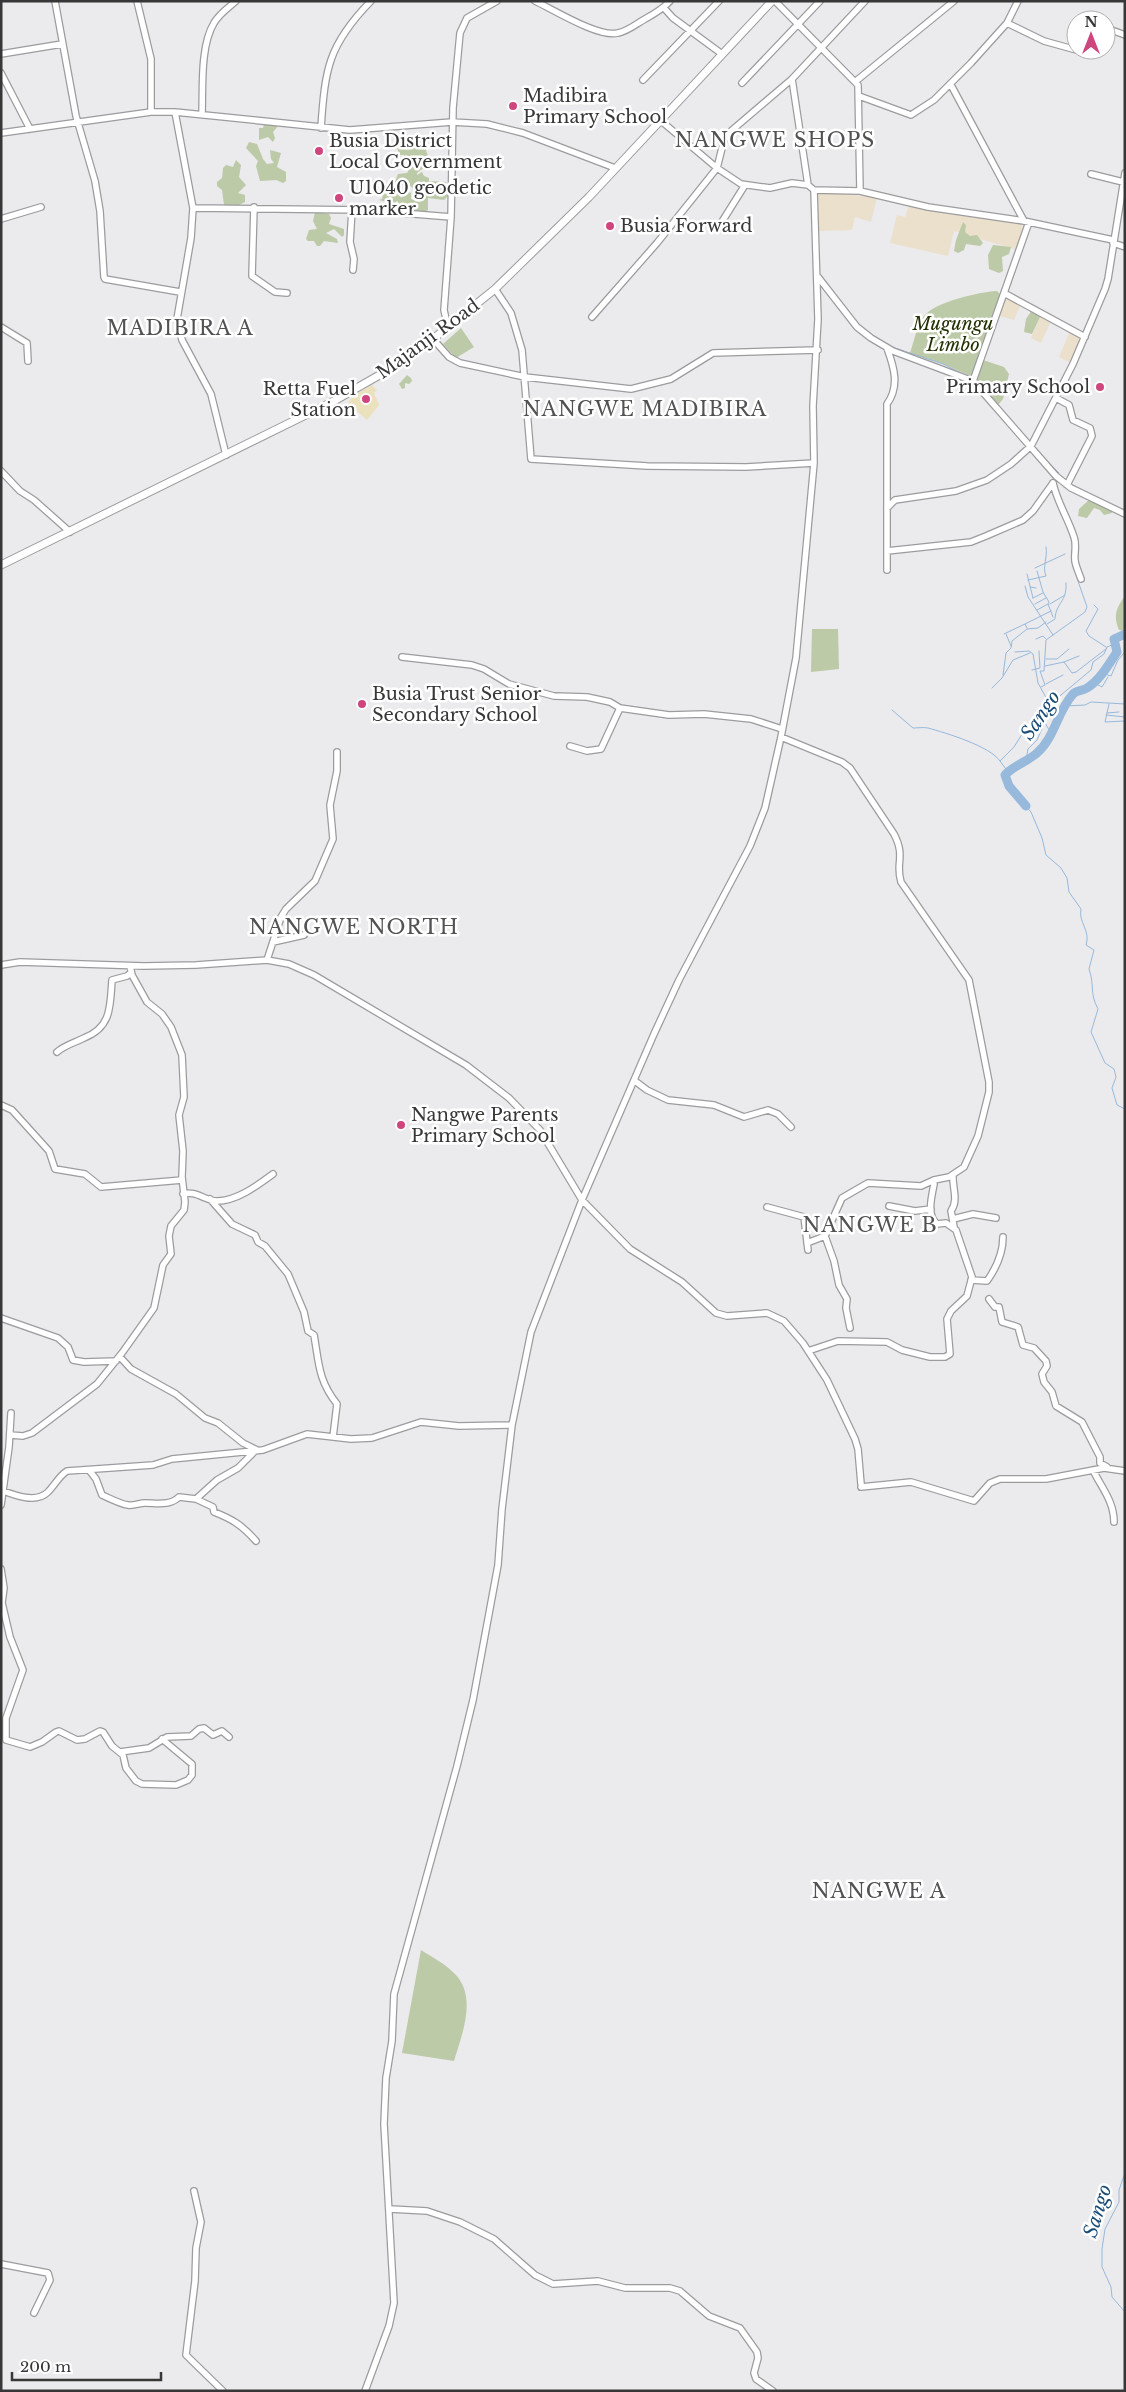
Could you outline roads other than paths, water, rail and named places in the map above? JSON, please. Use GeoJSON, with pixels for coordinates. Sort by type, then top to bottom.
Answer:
{"type":"FeatureCollection","features":[{"type":"Feature","properties":{"kind":"main road","name":"Majanji Road"},"geometry":{"type":"LineString","coordinates":[[1,565],[226,456],[334,401],[383,373],[433,339],[495,289],[590,197],[660,120],[774,1]]}},
{"type":"Feature","properties":{"kind":"street"},"geometry":{"type":"LineString","coordinates":[[54,1],[76,116],[80,121],[96,189],[104,277],[105,279],[180,292]]}},
{"type":"Feature","properties":{"kind":"street"},"geometry":{"type":"LineString","coordinates":[[137,1],[151,59],[151,112]]}},
{"type":"Feature","properties":{"kind":"street"},"geometry":{"type":"LineString","coordinates":[[202,114],[205,60],[209,33],[218,17],[236,1]]}},
{"type":"Feature","properties":{"kind":"street"},"geometry":{"type":"LineString","coordinates":[[321,128],[325,77],[330,59],[356,17],[371,1]]}},
{"type":"Feature","properties":{"kind":"street"},"geometry":{"type":"LineString","coordinates":[[448,328],[444,310],[451,218],[452,122],[461,28],[467,18],[497,1]]}},
{"type":"Feature","properties":{"kind":"street"},"geometry":{"type":"LineString","coordinates":[[535,1],[606,33],[616,34],[664,8],[670,1]]}},
{"type":"Feature","properties":{"kind":"street"},"geometry":{"type":"LineString","coordinates":[[643,80],[719,1]]}},
{"type":"Feature","properties":{"kind":"street"},"geometry":{"type":"LineString","coordinates":[[774,1],[856,81],[860,191]]}},
{"type":"Feature","properties":{"kind":"street"},"geometry":{"type":"LineString","coordinates":[[742,83],[820,1]]}},
{"type":"Feature","properties":{"kind":"street"},"geometry":{"type":"LineString","coordinates":[[592,317],[657,242],[717,168],[724,140],[731,131],[792,79],[864,1]]}},
{"type":"Feature","properties":{"kind":"street"},"geometry":{"type":"LineString","coordinates":[[856,81],[954,1]]}},
{"type":"Feature","properties":{"kind":"street"},"geometry":{"type":"LineString","coordinates":[[858,96],[911,114],[934,100],[951,85],[1007,23],[1018,1]]}},
{"type":"Feature","properties":{"kind":"street"},"geometry":{"type":"LineString","coordinates":[[664,8],[667,14],[722,54]]}},
{"type":"Feature","properties":{"kind":"street"},"geometry":{"type":"LineString","coordinates":[[1007,23],[1044,41],[1066,47]]}},
{"type":"Feature","properties":{"kind":"street"},"geometry":{"type":"LineString","coordinates":[[1,54],[62,44]]}},
{"type":"Feature","properties":{"kind":"street"},"geometry":{"type":"LineString","coordinates":[[1,73],[30,129]]}},
{"type":"Feature","properties":{"kind":"street"},"geometry":{"type":"LineString","coordinates":[[792,79],[808,185]]}},
{"type":"Feature","properties":{"kind":"street"},"geometry":{"type":"LineString","coordinates":[[951,85],[1026,222],[1004,293],[972,381]]}},
{"type":"Feature","properties":{"kind":"street"},"geometry":{"type":"LineString","coordinates":[[1,133],[151,112],[202,114],[321,128],[378,129],[452,122],[487,124],[508,128],[615,168]]}},
{"type":"Feature","properties":{"kind":"street"},"geometry":{"type":"LineString","coordinates":[[175,112],[193,208],[188,261],[180,292],[178,318],[182,340],[211,394],[226,456]]}},
{"type":"Feature","properties":{"kind":"street"},"geometry":{"type":"LineString","coordinates":[[660,120],[717,168],[745,186],[770,188],[792,182],[808,185],[814,190],[860,191],[930,207],[1026,222],[1113,241],[1125,247]]}},
{"type":"Feature","properties":{"kind":"street"},"geometry":{"type":"LineString","coordinates":[[888,493],[889,498],[894,500],[956,491],[987,480],[1031,446],[1085,337],[1108,279],[1125,173]]}},
{"type":"Feature","properties":{"kind":"street"},"geometry":{"type":"LineString","coordinates":[[1091,174],[1123,182]]}},
{"type":"Feature","properties":{"kind":"street"},"geometry":{"type":"LineString","coordinates":[[718,228],[745,186]]}},
{"type":"Feature","properties":{"kind":"street"},"geometry":{"type":"LineString","coordinates":[[365,2391],[393,2312],[390,2209],[384,2124],[386,2078],[392,2041],[394,1994],[457,1766],[475,1691],[498,1565],[502,1509],[512,1425],[535,1318],[582,1200],[679,980],[750,846],[765,808],[781,737],[796,658],[814,462],[813,406],[818,350],[818,277],[814,190]]}},
{"type":"Feature","properties":{"kind":"street"},"geometry":{"type":"LineString","coordinates":[[1,219],[41,207]]}},
{"type":"Feature","properties":{"kind":"street"},"geometry":{"type":"LineString","coordinates":[[193,208],[254,207],[352,210],[451,218]]}},
{"type":"Feature","properties":{"kind":"street"},"geometry":{"type":"LineString","coordinates":[[254,207],[252,276],[275,292],[287,293]]}},
{"type":"Feature","properties":{"kind":"street"},"geometry":{"type":"LineString","coordinates":[[352,210],[350,242],[354,259],[353,270]]}},
{"type":"Feature","properties":{"kind":"street"},"geometry":{"type":"LineString","coordinates":[[818,277],[858,327],[887,348],[972,381],[1031,446],[1054,479],[1057,499],[1064,510],[1076,542],[1075,561],[1081,579]]}},
{"type":"Feature","properties":{"kind":"street"},"geometry":{"type":"LineString","coordinates":[[495,289],[510,313],[517,332],[525,377],[531,459],[647,466],[746,467],[814,462]]}},
{"type":"Feature","properties":{"kind":"street"},"geometry":{"type":"LineString","coordinates":[[1004,293],[1085,337]]}},
{"type":"Feature","properties":{"kind":"street"},"geometry":{"type":"LineString","coordinates":[[1,327],[27,343],[28,361]]}},
{"type":"Feature","properties":{"kind":"street"},"geometry":{"type":"LineString","coordinates":[[433,339],[450,357],[460,363],[525,377],[631,389],[671,379],[713,353],[818,350]]}},
{"type":"Feature","properties":{"kind":"street"},"geometry":{"type":"LineString","coordinates":[[887,348],[892,362],[895,381],[895,392],[887,404],[887,570]]}},
{"type":"Feature","properties":{"kind":"street"},"geometry":{"type":"LineString","coordinates":[[1056,398],[1069,405],[1073,420],[1090,428],[1092,431],[1092,436],[1067,485]]}},
{"type":"Feature","properties":{"kind":"street"},"geometry":{"type":"LineString","coordinates":[[1,471],[20,491],[34,500],[70,532]]}},
{"type":"Feature","properties":{"kind":"street"},"geometry":{"type":"LineString","coordinates":[[1054,479],[1125,514]]}},
{"type":"Feature","properties":{"kind":"street"},"geometry":{"type":"LineString","coordinates":[[887,551],[971,542],[986,536],[1028,516],[1054,479]]}},
{"type":"Feature","properties":{"kind":"street"},"geometry":{"type":"LineString","coordinates":[[887,508],[894,500]]}},
{"type":"Feature","properties":{"kind":"street"},"geometry":{"type":"LineString","coordinates":[[402,657],[472,665],[484,669],[509,684],[538,693],[603,700],[620,708],[669,715],[704,714],[751,719],[782,729]]}},
{"type":"Feature","properties":{"kind":"street"},"geometry":{"type":"LineString","coordinates":[[570,746],[587,751],[601,749],[620,708]]}},
{"type":"Feature","properties":{"kind":"street"},"geometry":{"type":"LineString","coordinates":[[781,737],[842,762],[862,783],[900,845],[902,857],[899,876],[901,882],[969,980],[989,1082],[989,1092],[973,1148],[964,1167],[953,1175],[933,1180],[921,1186],[868,1183],[842,1198],[825,1236],[834,1261],[839,1286],[847,1300],[850,1328]]}},
{"type":"Feature","properties":{"kind":"street"},"geometry":{"type":"LineString","coordinates":[[267,960],[281,917],[286,909],[315,881],[333,839],[330,805],[338,772],[337,752]]}},
{"type":"Feature","properties":{"kind":"street"},"geometry":{"type":"LineString","coordinates":[[274,942],[304,935]]}},
{"type":"Feature","properties":{"kind":"street"},"geometry":{"type":"LineString","coordinates":[[1,964],[20,962],[131,970],[267,960],[290,964],[314,975],[466,1065],[501,1091],[540,1130],[582,1200],[630,1249],[676,1277],[716,1313],[727,1316],[768,1313],[779,1317],[793,1329],[828,1380],[855,1439],[859,1454],[861,1486],[911,1482],[974,1501],[994,1481],[1046,1479],[1112,1468]]}},
{"type":"Feature","properties":{"kind":"street"},"geometry":{"type":"LineString","coordinates":[[56,1052],[67,1044],[89,1037],[104,1025],[111,1007],[112,980],[127,976],[131,970]]}},
{"type":"Feature","properties":{"kind":"street"},"geometry":{"type":"LineString","coordinates":[[10,1435],[23,1436],[32,1433],[97,1384],[118,1359],[154,1308],[163,1265],[171,1254],[169,1236],[171,1226],[184,1210],[183,1152],[179,1115],[184,1097],[182,1055],[171,1027],[162,1014],[147,1002],[131,970]]}},
{"type":"Feature","properties":{"kind":"street"},"geometry":{"type":"LineString","coordinates":[[635,1081],[646,1090],[668,1100],[714,1105],[744,1117],[768,1110],[778,1114],[791,1127]]}},
{"type":"Feature","properties":{"kind":"street"},"geometry":{"type":"LineString","coordinates":[[1,1105],[12,1110],[49,1151],[55,1168],[85,1174],[101,1187],[182,1180]]}},
{"type":"Feature","properties":{"kind":"street"},"geometry":{"type":"LineString","coordinates":[[183,1194],[188,1192],[216,1201],[252,1189],[273,1174]]}},
{"type":"Feature","properties":{"kind":"street"},"geometry":{"type":"LineString","coordinates":[[808,1351],[838,1341],[887,1342],[902,1350],[930,1357],[945,1357],[950,1354],[948,1319],[951,1311],[967,1296],[972,1280],[954,1227],[951,1211],[954,1206],[955,1193],[953,1175]]}},
{"type":"Feature","properties":{"kind":"street"},"geometry":{"type":"LineString","coordinates":[[933,1180],[931,1209],[934,1221],[937,1224],[946,1223],[954,1227]]}},
{"type":"Feature","properties":{"kind":"street"},"geometry":{"type":"LineString","coordinates":[[210,1199],[232,1224],[255,1235],[258,1242],[265,1246],[288,1274],[304,1312],[308,1333],[314,1335],[317,1361],[325,1387],[337,1404],[333,1437]]}},
{"type":"Feature","properties":{"kind":"street"},"geometry":{"type":"LineString","coordinates":[[889,1206],[915,1211],[931,1209]]}},
{"type":"Feature","properties":{"kind":"street"},"geometry":{"type":"LineString","coordinates":[[767,1207],[804,1217],[808,1250]]}},
{"type":"Feature","properties":{"kind":"street"},"geometry":{"type":"LineString","coordinates":[[953,1219],[973,1214],[996,1218]]}},
{"type":"Feature","properties":{"kind":"street"},"geometry":{"type":"LineString","coordinates":[[807,1243],[825,1236]]}},
{"type":"Feature","properties":{"kind":"street"},"geometry":{"type":"LineString","coordinates":[[972,1280],[987,1281],[1002,1254],[1003,1237]]}},
{"type":"Feature","properties":{"kind":"street"},"geometry":{"type":"LineString","coordinates":[[988,1299],[995,1307],[999,1307],[1002,1322],[1018,1327],[1023,1345],[1034,1348],[1046,1361],[1047,1366],[1042,1374],[1042,1378],[1052,1392],[1056,1406],[1082,1422],[1100,1457],[1100,1463],[1091,1470]]}},
{"type":"Feature","properties":{"kind":"street"},"geometry":{"type":"LineString","coordinates":[[1,1318],[58,1338],[68,1347],[73,1360],[84,1362],[118,1359],[131,1369],[176,1394],[204,1418],[218,1423],[243,1443],[256,1450]]}},
{"type":"Feature","properties":{"kind":"street"},"geometry":{"type":"LineString","coordinates":[[1,1505],[10,1435],[10,1413]]}},
{"type":"Feature","properties":{"kind":"street"},"geometry":{"type":"LineString","coordinates":[[2,1491],[29,1498],[39,1497],[48,1492],[68,1471],[153,1465],[172,1459],[269,1449],[300,1435],[372,1438],[421,1422],[459,1426],[512,1425]]}},
{"type":"Feature","properties":{"kind":"street"},"geometry":{"type":"LineString","coordinates":[[196,1499],[216,1480],[238,1468],[256,1450]]}},
{"type":"Feature","properties":{"kind":"street"},"geometry":{"type":"LineString","coordinates":[[1100,1463],[1104,1467],[1125,1471]]}},
{"type":"Feature","properties":{"kind":"street"},"geometry":{"type":"LineString","coordinates":[[89,1470],[96,1479],[102,1495],[124,1504],[154,1505],[172,1502],[180,1497],[196,1499],[212,1507],[214,1512],[223,1517],[231,1518],[256,1541]]}},
{"type":"Feature","properties":{"kind":"street"},"geometry":{"type":"LineString","coordinates":[[1091,1470],[1110,1499],[1114,1522]]}},
{"type":"Feature","properties":{"kind":"street"},"geometry":{"type":"LineString","coordinates":[[1,1569],[4,1588],[2,1603],[10,1637],[23,1670],[6,1718],[6,1740],[30,1747],[59,1731],[77,1740],[85,1739],[100,1731],[103,1732],[112,1746],[120,1752],[130,1776],[142,1784],[176,1785],[188,1780],[192,1775],[192,1764],[162,1739]]}},
{"type":"Feature","properties":{"kind":"street"},"geometry":{"type":"LineString","coordinates":[[120,1752],[149,1748],[162,1739],[185,1738],[191,1736],[199,1728],[204,1728],[213,1735],[222,1731],[229,1737]]}},
{"type":"Feature","properties":{"kind":"street"},"geometry":{"type":"LineString","coordinates":[[194,2191],[201,2222],[196,2248],[195,2281],[186,2355],[223,2391]]}},
{"type":"Feature","properties":{"kind":"street"},"geometry":{"type":"LineString","coordinates":[[390,2209],[427,2211],[460,2222],[494,2239],[535,2275],[553,2284],[598,2281],[625,2288],[670,2288],[680,2291],[709,2316],[740,2328],[757,2352],[758,2358],[754,2373],[756,2380],[773,2391]]}},
{"type":"Feature","properties":{"kind":"street"},"geometry":{"type":"LineString","coordinates":[[1,2264],[48,2273],[50,2280],[40,2296],[34,2313]]}},
{"type":"Feature","properties":{"kind":"waterway"},"geometry":{"type":"LineString","coordinates":[[821,275],[838,298]]}},
{"type":"Feature","properties":{"kind":"waterway"},"geometry":{"type":"LineString","coordinates":[[892,347],[943,364],[965,375]]}},
{"type":"Feature","properties":{"kind":"waterway"},"geometry":{"type":"LineString","coordinates":[[969,377],[979,354]]}},
{"type":"Feature","properties":{"kind":"waterway"},"geometry":{"type":"LineString","coordinates":[[976,379],[981,386]]}},
{"type":"Feature","properties":{"kind":"waterway"},"geometry":{"type":"LineString","coordinates":[[1042,456],[1059,473]]}},
{"type":"Feature","properties":{"kind":"waterway"},"geometry":{"type":"LineString","coordinates":[[1062,476],[1067,481]]}},
{"type":"Feature","properties":{"kind":"waterway"},"geometry":{"type":"LineString","coordinates":[[1073,485],[1100,499]]}},
{"type":"Feature","properties":{"kind":"waterway"},"geometry":{"type":"LineString","coordinates":[[1028,580],[1046,576],[1046,547]]}},
{"type":"Feature","properties":{"kind":"waterway"},"geometry":{"type":"LineString","coordinates":[[1035,568],[1065,554]]}},
{"type":"Feature","properties":{"kind":"waterway"},"geometry":{"type":"LineString","coordinates":[[1037,571],[1043,592],[1049,602],[1048,604]]}},
{"type":"Feature","properties":{"kind":"waterway"},"geometry":{"type":"LineString","coordinates":[[1027,574],[1033,598]]}},
{"type":"Feature","properties":{"kind":"waterway"},"geometry":{"type":"LineString","coordinates":[[1041,687],[1045,685],[1040,671],[1044,671],[1046,640],[1085,612],[1087,607],[1078,581]]}},
{"type":"Feature","properties":{"kind":"waterway"},"geometry":{"type":"LineString","coordinates":[[1047,624],[1055,619],[1057,609],[1065,595],[1066,583]]}},
{"type":"Feature","properties":{"kind":"waterway"},"geometry":{"type":"LineString","coordinates":[[1025,586],[1028,597],[1053,635]]}},
{"type":"Feature","properties":{"kind":"waterway"},"geometry":{"type":"LineString","coordinates":[[1030,587],[1036,588]]}},
{"type":"Feature","properties":{"kind":"waterway"},"geometry":{"type":"LineString","coordinates":[[1033,598],[1043,593]]}},
{"type":"Feature","properties":{"kind":"waterway"},"geometry":{"type":"LineString","coordinates":[[1050,604],[1065,595]]}},
{"type":"Feature","properties":{"kind":"waterway"},"geometry":{"type":"LineString","coordinates":[[1035,604],[1046,598]]}},
{"type":"Feature","properties":{"kind":"waterway"},"geometry":{"type":"LineString","coordinates":[[1037,610],[1048,604],[1053,617]]}},
{"type":"Feature","properties":{"kind":"waterway"},"geometry":{"type":"LineString","coordinates":[[1094,605],[1098,609],[1086,631],[1089,636],[1106,647]]}},
{"type":"Feature","properties":{"kind":"waterway"},"geometry":{"type":"LineString","coordinates":[[1025,624],[1051,611]]}},
{"type":"Feature","properties":{"kind":"waterway"},"geometry":{"type":"LineString","coordinates":[[1003,675],[1006,653],[1011,648],[1012,641],[1027,629],[1038,628],[1046,622]]}},
{"type":"Feature","properties":{"kind":"waterway"},"geometry":{"type":"LineString","coordinates":[[1004,634],[1025,624],[1027,628]]}},
{"type":"Feature","properties":{"kind":"waterway"},"geometry":{"type":"LineString","coordinates":[[1006,634],[1011,646]]}},
{"type":"Feature","properties":{"kind":"waterway","name":"Sango"},"geometry":{"type":"LineString","coordinates":[[1026,806],[1009,786],[1005,775],[1043,747],[1073,694],[1092,685],[1100,676],[1117,652],[1114,639],[1125,634]]}},
{"type":"Feature","properties":{"kind":"waterway"},"geometry":{"type":"LineString","coordinates":[[1036,639],[1043,636],[1046,639]]}},
{"type":"Feature","properties":{"kind":"waterway"},"geometry":{"type":"LineString","coordinates":[[1051,733],[1042,718],[1046,704],[1055,700],[1091,670],[1093,662],[1104,654],[1107,647],[1114,644]]}},
{"type":"Feature","properties":{"kind":"waterway"},"geometry":{"type":"LineString","coordinates":[[1046,659],[1057,659],[1069,649]]}},
{"type":"Feature","properties":{"kind":"waterway"},"geometry":{"type":"LineString","coordinates":[[1045,666],[1064,662],[1072,673],[1076,672],[1106,649]]}},
{"type":"Feature","properties":{"kind":"waterway"},"geometry":{"type":"LineString","coordinates":[[1015,652],[1029,651],[1033,654],[1038,683],[1049,703]]}},
{"type":"Feature","properties":{"kind":"waterway"},"geometry":{"type":"LineString","coordinates":[[1032,670],[1040,668],[1039,651]]}},
{"type":"Feature","properties":{"kind":"waterway"},"geometry":{"type":"LineString","coordinates":[[992,688],[1002,678],[1013,660],[1030,653]]}},
{"type":"Feature","properties":{"kind":"waterway"},"geometry":{"type":"LineString","coordinates":[[1102,673],[1111,676],[1118,660],[1124,653]]}},
{"type":"Feature","properties":{"kind":"waterway"},"geometry":{"type":"LineString","coordinates":[[1064,662],[1079,656]]}},
{"type":"Feature","properties":{"kind":"waterway"},"geometry":{"type":"LineString","coordinates":[[1046,684],[1063,675]]}},
{"type":"Feature","properties":{"kind":"waterway"},"geometry":{"type":"LineString","coordinates":[[1093,682],[1102,687],[1108,677]]}},
{"type":"Feature","properties":{"kind":"waterway"},"geometry":{"type":"LineString","coordinates":[[1065,706],[1085,705],[1091,702],[1125,704]]}},
{"type":"Feature","properties":{"kind":"waterway"},"geometry":{"type":"LineString","coordinates":[[1109,704],[1105,722],[1125,721]]}},
{"type":"Feature","properties":{"kind":"waterway"},"geometry":{"type":"LineString","coordinates":[[892,710],[913,728],[928,728],[978,745],[995,755],[1000,761]]}},
{"type":"Feature","properties":{"kind":"waterway"},"geometry":{"type":"LineString","coordinates":[[1107,713],[1119,712]]}},
{"type":"Feature","properties":{"kind":"waterway"},"geometry":{"type":"LineString","coordinates":[[1106,715],[1125,717]]}},
{"type":"Feature","properties":{"kind":"waterway"},"geometry":{"type":"LineString","coordinates":[[1008,772],[1000,761],[1014,747],[1024,731],[1038,718],[1042,718]]}},
{"type":"Feature","properties":{"kind":"waterway"},"geometry":{"type":"LineString","coordinates":[[1026,760],[1028,749],[1037,740],[1044,724]]}},
{"type":"Feature","properties":{"kind":"waterway","name":"Sango"},"geometry":{"type":"LineString","coordinates":[[1026,806],[1031,812],[1042,838],[1046,855],[1061,868],[1067,878],[1069,892],[1081,909],[1081,918],[1087,935],[1086,945],[1094,950],[1089,969],[1098,1009],[1091,1032],[1105,1063],[1114,1069],[1116,1077],[1112,1088],[1117,1105],[1125,1109]]}},
{"type":"Feature","properties":{"kind":"waterway","name":"Sango"},"geometry":{"type":"LineString","coordinates":[[1125,2173],[1119,2190],[1119,2202],[1105,2229],[1102,2249],[1102,2267],[1111,2287],[1112,2297],[1125,2312]]}},
{"type":"Feature","properties":{"kind":"place","name":"Madibira Primary School"},"geometry":{"type":"Point","coordinates":[513,106]}},
{"type":"Feature","properties":{"kind":"place","name":"Busia District Local Government"},"geometry":{"type":"Point","coordinates":[319,151]}},
{"type":"Feature","properties":{"kind":"place","name":"U1040 geodetic marker"},"geometry":{"type":"Point","coordinates":[339,198]}},
{"type":"Feature","properties":{"kind":"place","name":"Busia Forward"},"geometry":{"type":"Point","coordinates":[610,226]}},
{"type":"Feature","properties":{"kind":"place","name":"Primary School"},"geometry":{"type":"Point","coordinates":[1100,387]}},
{"type":"Feature","properties":{"kind":"place","name":"Retta Fuel Station"},"geometry":{"type":"Point","coordinates":[366,399]}},
{"type":"Feature","properties":{"kind":"place","name":"Busia Trust Senior Secondary School"},"geometry":{"type":"Point","coordinates":[362,704]}},
{"type":"Feature","properties":{"kind":"place","name":"Nangwe Parents Primary School"},"geometry":{"type":"Point","coordinates":[401,1125]}},
{"type":"Feature","properties":{"kind":"district","name":"NANGWE SHOPS"},"geometry":{"type":"Point","coordinates":[775,140]}},
{"type":"Feature","properties":{"kind":"district","name":"MADIBIRA A"},"geometry":{"type":"Point","coordinates":[180,328]}},
{"type":"Feature","properties":{"kind":"district","name":"NANGWE MADIBIRA"},"geometry":{"type":"Point","coordinates":[645,409]}},
{"type":"Feature","properties":{"kind":"district","name":"NANGWE NORTH"},"geometry":{"type":"Point","coordinates":[354,927]}},
{"type":"Feature","properties":{"kind":"district","name":"NANGWE B"},"geometry":{"type":"Point","coordinates":[870,1225]}},
{"type":"Feature","properties":{"kind":"district","name":"NANGWE A"},"geometry":{"type":"Point","coordinates":[879,1891]}},
{"type":"Feature","properties":{"kind":"park label","name":"Mugungu Limbo"},"geometry":{"type":"Point","coordinates":[953,334]}}]}
